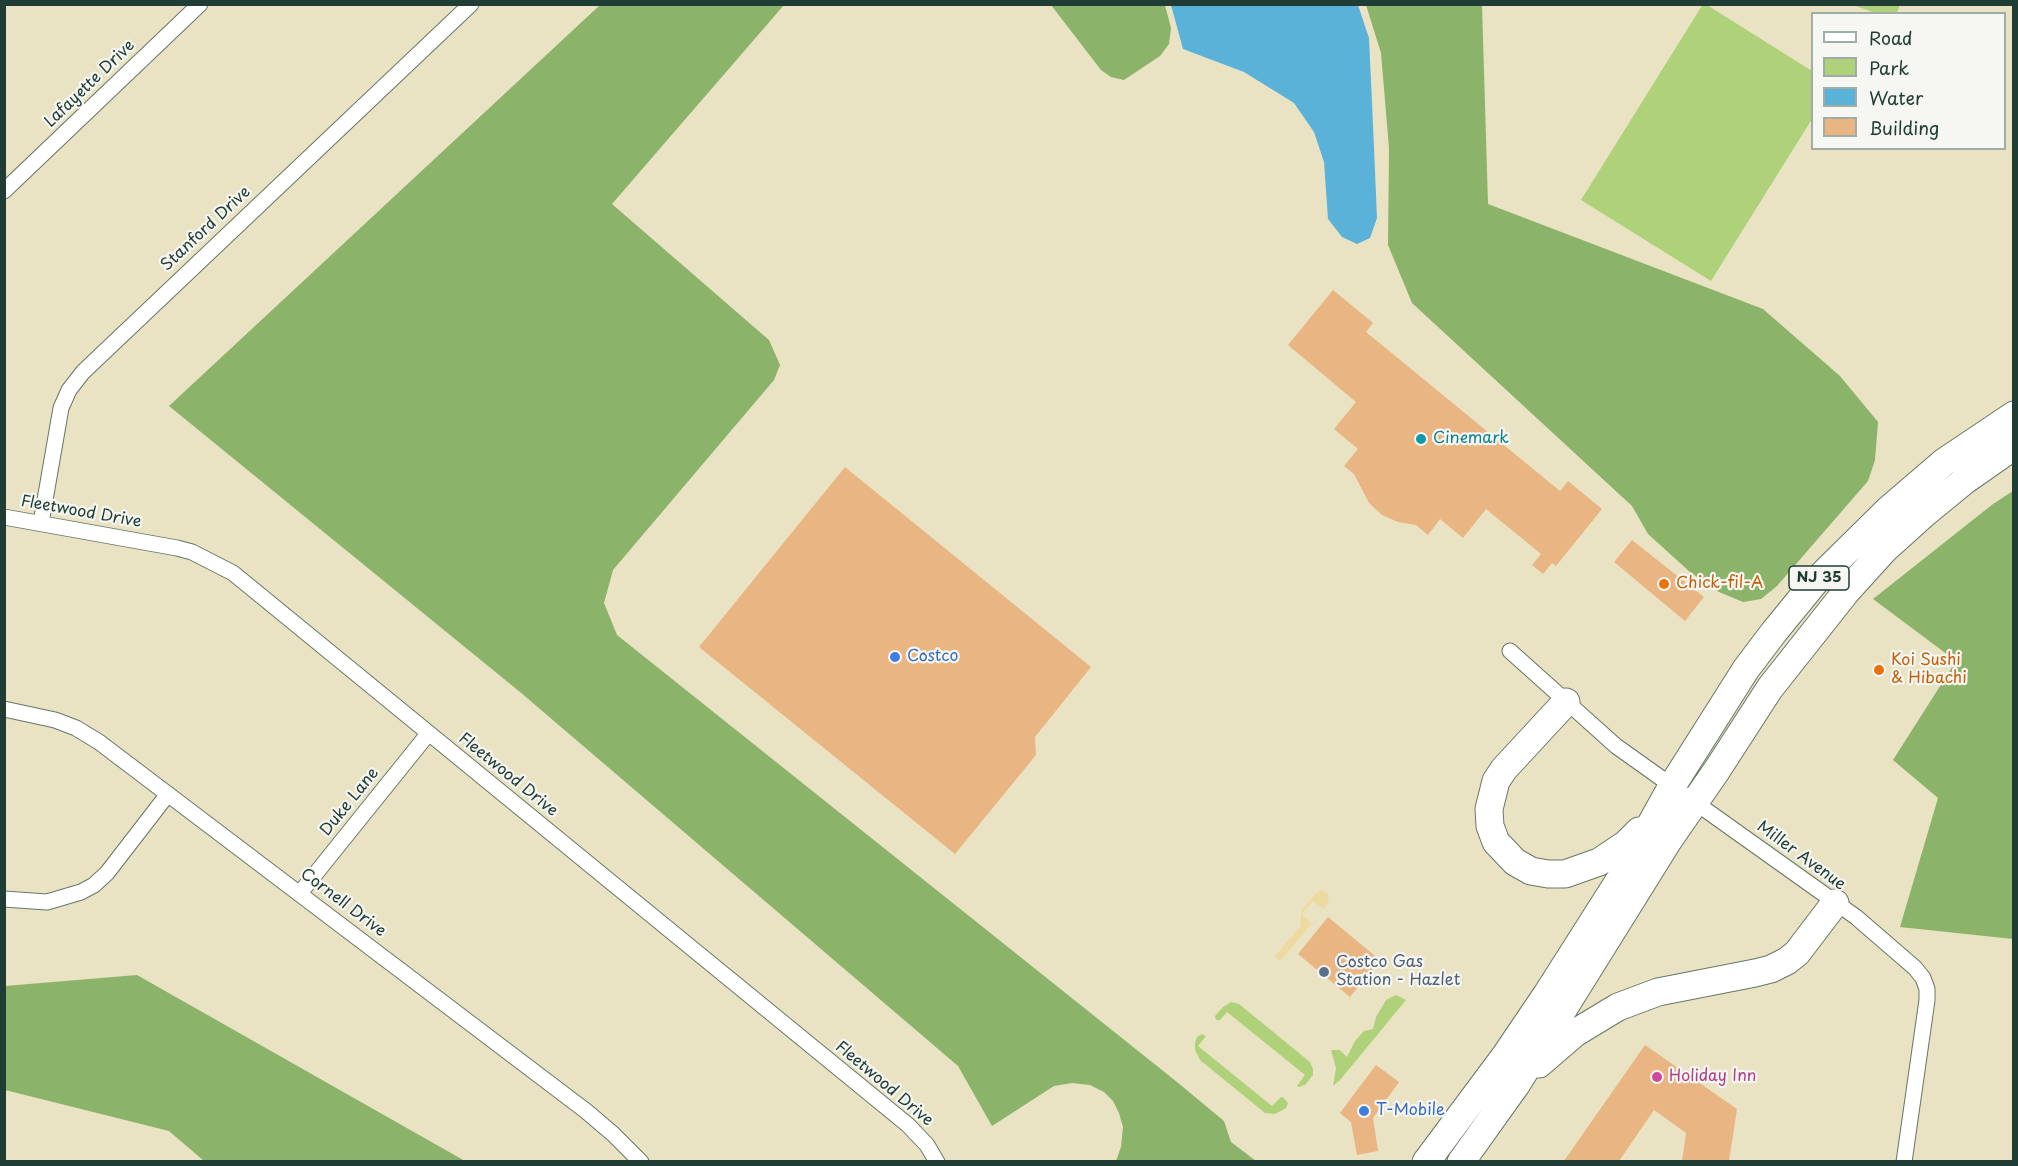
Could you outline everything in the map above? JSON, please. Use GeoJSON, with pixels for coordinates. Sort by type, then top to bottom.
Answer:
{"type":"FeatureCollection","features":[{"type":"Feature","properties":{"kind":"highway","name":"NJ 35"},"geometry":{"type":"LineString","coordinates":[[1426,1161],[1505,1056],[1547,994],[1622,876],[1672,786],[1746,669],[1814,583],[1888,510],[1944,462],[2013,415]]}},
{"type":"Feature","properties":{"kind":"highway","name":"NJ 35"},"geometry":{"type":"LineString","coordinates":[[1461,1161],[1516,1085],[1668,842],[1770,688],[1846,592],[1884,550],[1964,481],[2013,446]]}},
{"type":"Feature","properties":{"kind":"highway"},"geometry":{"type":"LineString","coordinates":[[1566,702],[1504,769],[1496,781],[1488,809],[1490,826],[1496,842],[1505,854],[1531,871],[1565,874],[1585,868],[1611,855],[1626,844],[1657,813]]}},
{"type":"Feature","properties":{"kind":"highway"},"geometry":{"type":"LineString","coordinates":[[1516,1085],[1575,1033],[1618,1007],[1658,992],[1755,973],[1771,969],[1787,961],[1797,953],[1835,903]]}},
{"type":"Feature","properties":{"kind":"street","name":"Lafayette Drive"},"geometry":{"type":"LineString","coordinates":[[4,190],[200,4]]}},
{"type":"Feature","properties":{"kind":"street","name":"Stanford Drive"},"geometry":{"type":"LineString","coordinates":[[41,523],[58,419],[65,399],[76,380],[172,286],[471,4]]}},
{"type":"Feature","properties":{"kind":"street","name":"Fleetwood Drive"},"geometry":{"type":"LineString","coordinates":[[4,517],[177,548],[221,565],[908,1125],[927,1145],[937,1161]]}},
{"type":"Feature","properties":{"kind":"street","name":"Miller Avenue"},"geometry":{"type":"LineString","coordinates":[[1510,651],[1616,746],[1856,917],[1915,968],[1923,978],[1927,988],[1904,1161]]}},
{"type":"Feature","properties":{"kind":"street","name":"Cornell Drive"},"geometry":{"type":"LineString","coordinates":[[4,709],[55,720],[76,728],[99,742],[586,1111],[641,1161]]}},
{"type":"Feature","properties":{"kind":"street","name":"Duke Lane"},"geometry":{"type":"LineString","coordinates":[[300,893],[428,734]]}},
{"type":"Feature","properties":{"kind":"street"},"geometry":{"type":"LineString","coordinates":[[4,899],[47,902],[81,892],[94,885],[108,873],[168,794]]}},
{"type":"Feature","properties":{"kind":"green space"},"geometry":{"type":"Polygon","coordinates":[[[1703,4],[1811,70],[1811,121],[1711,281],[1581,200],[1703,4]]]}},
{"type":"Feature","properties":{"kind":"green space"},"geometry":{"type":"Polygon","coordinates":[[[600,5],[784,5],[612,204],[769,340],[780,365],[774,380],[613,570],[604,603],[617,635],[1177,1082],[1224,1121],[1231,1142],[1256,1161],[1116,1161],[1121,1147],[1123,1127],[1119,1113],[1113,1101],[1104,1092],[1090,1085],[1072,1083],[1054,1086],[992,1126],[958,1066],[520,692],[169,406],[600,5]]]}},
{"type":"Feature","properties":{"kind":"green space"},"geometry":{"type":"Polygon","coordinates":[[[1051,5],[1165,5],[1171,28],[1169,44],[1160,56],[1124,80],[1111,77],[1101,70],[1051,5]]]}},
{"type":"Feature","properties":{"kind":"green space"},"geometry":{"type":"Polygon","coordinates":[[[1366,5],[1482,5],[1488,204],[1763,309],[1840,376],[1878,422],[1875,460],[1868,481],[1777,586],[1761,599],[1743,602],[1719,592],[1690,572],[1648,534],[1632,506],[1412,303],[1388,245],[1389,148],[1381,53],[1366,5]]]}},
{"type":"Feature","properties":{"kind":"green space"},"geometry":{"type":"Polygon","coordinates":[[[1853,5],[1900,5],[1897,12],[1873,12],[1853,5]]]}},
{"type":"Feature","properties":{"kind":"green space"},"geometry":{"type":"Polygon","coordinates":[[[2013,491],[2013,939],[1900,927],[1938,798],[1893,760],[1956,661],[1873,599],[1993,504],[2013,491]]]}},
{"type":"Feature","properties":{"kind":"green space"},"geometry":{"type":"Polygon","coordinates":[[[137,975],[465,1161],[204,1161],[169,1131],[5,1090],[5,986],[137,975]]]}},
{"type":"Feature","properties":{"kind":"green space"},"geometry":{"type":"Polygon","coordinates":[[[1396,995],[1406,1000],[1333,1086],[1336,1068],[1331,1050],[1340,1050],[1347,1057],[1355,1041],[1364,1031],[1373,1029],[1376,1017],[1386,1000],[1396,995]]]}},
{"type":"Feature","properties":{"kind":"green space"},"geometry":{"type":"Polygon","coordinates":[[[1231,1002],[1239,1004],[1310,1062],[1313,1075],[1305,1085],[1297,1086],[1305,1075],[1227,1012],[1220,1020],[1216,1020],[1215,1016],[1231,1002]]]}},
{"type":"Feature","properties":{"kind":"green space"},"geometry":{"type":"Polygon","coordinates":[[[1202,1034],[1206,1036],[1198,1046],[1272,1106],[1283,1097],[1288,1103],[1286,1108],[1275,1114],[1265,1113],[1200,1060],[1195,1050],[1195,1043],[1197,1037],[1202,1034]]]}},
{"type":"Feature","properties":{"kind":"sand"},"geometry":{"type":"Polygon","coordinates":[[[1322,890],[1329,895],[1328,904],[1324,909],[1313,901],[1303,913],[1303,917],[1312,923],[1280,961],[1275,956],[1300,927],[1302,910],[1316,893],[1322,890]]]}},
{"type":"Feature","properties":{"kind":"water"},"geometry":{"type":"Polygon","coordinates":[[[1171,5],[1358,5],[1369,38],[1377,218],[1370,238],[1357,244],[1342,237],[1328,219],[1324,162],[1314,132],[1294,103],[1244,72],[1183,49],[1171,5]]]}},
{"type":"Feature","properties":{"kind":"building","name":"Cinemark"},"geometry":{"type":"Polygon","coordinates":[[[1333,290],[1373,323],[1366,332],[1560,491],[1568,481],[1602,509],[1556,566],[1552,563],[1543,574],[1532,565],[1541,554],[1486,509],[1463,538],[1440,519],[1428,535],[1416,525],[1398,522],[1382,515],[1369,503],[1354,474],[1344,466],[1358,449],[1334,429],[1356,402],[1288,345],[1333,290]]]}},
{"type":"Feature","properties":{"kind":"building","name":"Costco"},"geometry":{"type":"Polygon","coordinates":[[[845,467],[1091,667],[1035,737],[1036,755],[955,854],[699,647],[845,467]]]}},
{"type":"Feature","properties":{"kind":"building","name":"Chick-fil-A"},"geometry":{"type":"Polygon","coordinates":[[[1632,540],[1704,597],[1685,621],[1614,562],[1632,540]]]}},
{"type":"Feature","properties":{"kind":"building"},"geometry":{"type":"Polygon","coordinates":[[[1328,917],[1380,960],[1350,997],[1298,954],[1328,917]]]}},
{"type":"Feature","properties":{"kind":"building","name":"Holiday Inn"},"geometry":{"type":"Polygon","coordinates":[[[1645,1045],[1737,1109],[1729,1161],[1682,1161],[1686,1133],[1654,1110],[1619,1161],[1564,1161],[1645,1045]]]}},
{"type":"Feature","properties":{"kind":"building"},"geometry":{"type":"Polygon","coordinates":[[[1376,1065],[1399,1082],[1373,1118],[1378,1151],[1357,1155],[1351,1122],[1340,1113],[1376,1065]]]}},
{"type":"Feature","properties":{"kind":"place","name":"Cinemark"},"geometry":{"type":"Point","coordinates":[1421,439]}},
{"type":"Feature","properties":{"kind":"place","name":"Chick-fil-A"},"geometry":{"type":"Point","coordinates":[1664,584]}},
{"type":"Feature","properties":{"kind":"place","name":"Costco"},"geometry":{"type":"Point","coordinates":[895,657]}},
{"type":"Feature","properties":{"kind":"place","name":"Koi Sushi & Hibachi"},"geometry":{"type":"Point","coordinates":[1879,670]}},
{"type":"Feature","properties":{"kind":"place","name":"Costco Gas Station - Hazlet"},"geometry":{"type":"Point","coordinates":[1324,972]}},
{"type":"Feature","properties":{"kind":"place","name":"Holiday Inn"},"geometry":{"type":"Point","coordinates":[1657,1077]}},
{"type":"Feature","properties":{"kind":"place","name":"T-Mobile"},"geometry":{"type":"Point","coordinates":[1364,1111]}}]}
